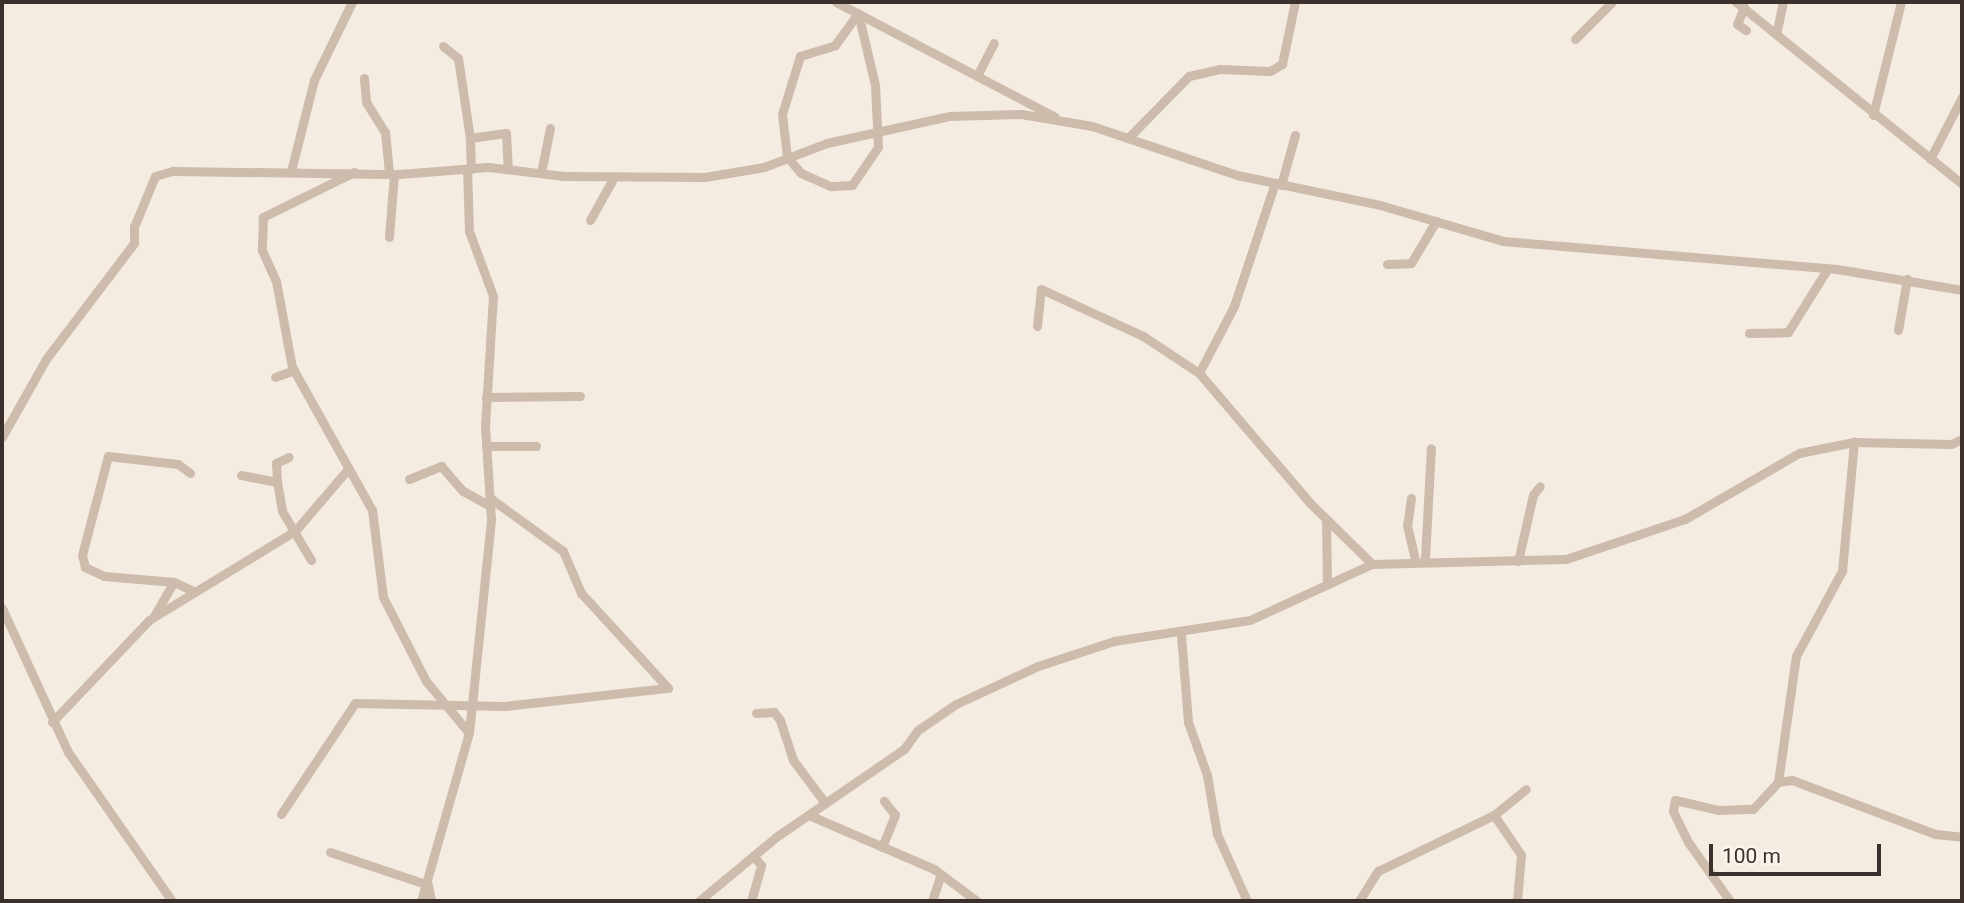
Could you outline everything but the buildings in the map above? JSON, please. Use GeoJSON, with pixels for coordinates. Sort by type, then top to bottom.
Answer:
{"type":"FeatureCollection","features":[{"type":"Feature","properties":{"kind":"street"},"geometry":{"type":"LineString","coordinates":[[291,171],[314,80],[352,2]]}},
{"type":"Feature","properties":{"kind":"street"},"geometry":{"type":"LineString","coordinates":[[836,2],[1060,120]]}},
{"type":"Feature","properties":{"kind":"street"},"geometry":{"type":"LineString","coordinates":[[1128,138],[1189,76],[1219,69],[1270,71],[1282,64],[1295,2]]}},
{"type":"Feature","properties":{"kind":"street"},"geometry":{"type":"LineString","coordinates":[[1576,39],[1612,2]]}},
{"type":"Feature","properties":{"kind":"street"},"geometry":{"type":"LineString","coordinates":[[1777,30],[1783,2]]}},
{"type":"Feature","properties":{"kind":"street"},"geometry":{"type":"LineString","coordinates":[[1873,115],[1901,2]]}},
{"type":"Feature","properties":{"kind":"street"},"geometry":{"type":"LineString","coordinates":[[1746,30],[1737,24],[1740,4],[1777,30],[1873,115],[1962,184]]}},
{"type":"Feature","properties":{"kind":"street"},"geometry":{"type":"LineString","coordinates":[[858,13],[875,85],[875,133],[878,147],[852,186],[813,179],[787,157],[782,114],[800,56],[835,45],[858,13]]}},
{"type":"Feature","properties":{"kind":"street"},"geometry":{"type":"LineString","coordinates":[[977,76],[994,43]]}},
{"type":"Feature","properties":{"kind":"street"},"geometry":{"type":"LineString","coordinates":[[421,901],[428,885],[469,733],[490,502],[486,397],[493,296],[469,231],[470,138],[458,58],[443,46]]}},
{"type":"Feature","properties":{"kind":"street"},"geometry":{"type":"LineString","coordinates":[[364,78],[366,102],[385,132],[391,174],[389,237]]}},
{"type":"Feature","properties":{"kind":"street"},"geometry":{"type":"LineString","coordinates":[[1930,159],[1962,97]]}},
{"type":"Feature","properties":{"kind":"street"},"geometry":{"type":"LineString","coordinates":[[2,438],[46,359],[134,243],[134,227],[155,176],[291,171],[391,174],[469,169],[508,169],[614,177],[739,173],[875,133],[974,113],[1060,120],[1278,184],[1539,247],[1828,268],[1962,290]]}},
{"type":"Feature","properties":{"kind":"street"},"geometry":{"type":"LineString","coordinates":[[541,173],[550,128]]}},
{"type":"Feature","properties":{"kind":"street"},"geometry":{"type":"LineString","coordinates":[[470,138],[506,133],[508,169]]}},
{"type":"Feature","properties":{"kind":"street"},"geometry":{"type":"LineString","coordinates":[[1199,373],[1234,306],[1294,135]]}},
{"type":"Feature","properties":{"kind":"street"},"geometry":{"type":"LineString","coordinates":[[354,172],[259,223],[294,370],[372,510],[383,597],[426,681],[469,733]]}},
{"type":"Feature","properties":{"kind":"street"},"geometry":{"type":"LineString","coordinates":[[590,220],[614,177]]}},
{"type":"Feature","properties":{"kind":"street"},"geometry":{"type":"LineString","coordinates":[[1387,264],[1410,263],[1436,221]]}},
{"type":"Feature","properties":{"kind":"street"},"geometry":{"type":"LineString","coordinates":[[1749,333],[1788,332],[1828,268]]}},
{"type":"Feature","properties":{"kind":"street"},"geometry":{"type":"LineString","coordinates":[[1898,330],[1907,279]]}},
{"type":"Feature","properties":{"kind":"street"},"geometry":{"type":"LineString","coordinates":[[1037,326],[1041,289],[1143,336],[1199,373],[1326,520],[1372,564]]}},
{"type":"Feature","properties":{"kind":"street"},"geometry":{"type":"LineString","coordinates":[[275,377],[294,370]]}},
{"type":"Feature","properties":{"kind":"street"},"geometry":{"type":"LineString","coordinates":[[486,397],[580,396]]}},
{"type":"Feature","properties":{"kind":"street"},"geometry":{"type":"LineString","coordinates":[[699,901],[753,856],[904,749],[918,730],[995,684],[1114,641],[1181,635],[1250,620],[1372,564],[1420,559],[1566,559],[1643,536],[1685,519],[1799,453],[1854,442],[1951,444],[1962,439]]}},
{"type":"Feature","properties":{"kind":"street"},"geometry":{"type":"LineString","coordinates":[[1730,901],[1688,842],[1674,801],[1753,808],[1778,782],[1796,656],[1842,571],[1854,442]]}},
{"type":"Feature","properties":{"kind":"street"},"geometry":{"type":"LineString","coordinates":[[486,446],[536,446]]}},
{"type":"Feature","properties":{"kind":"street"},"geometry":{"type":"LineString","coordinates":[[1420,559],[1431,447]]}},
{"type":"Feature","properties":{"kind":"street"},"geometry":{"type":"LineString","coordinates":[[190,473],[178,464],[108,456],[82,555],[85,567],[104,576],[174,582],[193,591]]}},
{"type":"Feature","properties":{"kind":"street"},"geometry":{"type":"LineString","coordinates":[[289,457],[276,463],[282,511],[312,560]]}},
{"type":"Feature","properties":{"kind":"street"},"geometry":{"type":"LineString","coordinates":[[281,814],[355,703],[448,708],[668,688],[581,593],[557,544],[490,502],[463,491],[441,466],[409,479]]}},
{"type":"Feature","properties":{"kind":"street"},"geometry":{"type":"LineString","coordinates":[[52,722],[154,617],[295,531],[348,469]]}},
{"type":"Feature","properties":{"kind":"street"},"geometry":{"type":"LineString","coordinates":[[241,475],[277,482]]}},
{"type":"Feature","properties":{"kind":"street"},"geometry":{"type":"LineString","coordinates":[[1518,561],[1533,495],[1541,486]]}},
{"type":"Feature","properties":{"kind":"street"},"geometry":{"type":"LineString","coordinates":[[1411,498],[1407,525],[1420,559]]}},
{"type":"Feature","properties":{"kind":"street"},"geometry":{"type":"LineString","coordinates":[[1326,520],[1327,583]]}},
{"type":"Feature","properties":{"kind":"street"},"geometry":{"type":"LineString","coordinates":[[154,617],[174,582]]}},
{"type":"Feature","properties":{"kind":"street"},"geometry":{"type":"LineString","coordinates":[[2,608],[6,627],[52,722],[99,803],[172,901]]}},
{"type":"Feature","properties":{"kind":"street"},"geometry":{"type":"LineString","coordinates":[[1181,635],[1188,722],[1207,775],[1217,834],[1247,901]]}},
{"type":"Feature","properties":{"kind":"street"},"geometry":{"type":"LineString","coordinates":[[756,713],[774,712],[793,760],[825,803]]}},
{"type":"Feature","properties":{"kind":"street"},"geometry":{"type":"LineString","coordinates":[[1778,782],[1814,785],[1893,820],[1962,836]]}},
{"type":"Feature","properties":{"kind":"street"},"geometry":{"type":"LineString","coordinates":[[1359,901],[1378,871],[1494,815],[1526,789]]}},
{"type":"Feature","properties":{"kind":"street"},"geometry":{"type":"LineString","coordinates":[[882,846],[895,815],[884,801]]}},
{"type":"Feature","properties":{"kind":"street"},"geometry":{"type":"LineString","coordinates":[[1494,815],[1521,855],[1517,901]]}},
{"type":"Feature","properties":{"kind":"street"},"geometry":{"type":"LineString","coordinates":[[811,816],[941,874],[977,901]]}},
{"type":"Feature","properties":{"kind":"street"},"geometry":{"type":"LineString","coordinates":[[330,852],[428,885]]}},
{"type":"Feature","properties":{"kind":"street"},"geometry":{"type":"LineString","coordinates":[[751,901],[761,865],[753,856]]}},
{"type":"Feature","properties":{"kind":"street"},"geometry":{"type":"LineString","coordinates":[[932,901],[941,874]]}},
{"type":"Feature","properties":{"kind":"street"},"geometry":{"type":"LineString","coordinates":[[428,885],[431,901]]}}]}
